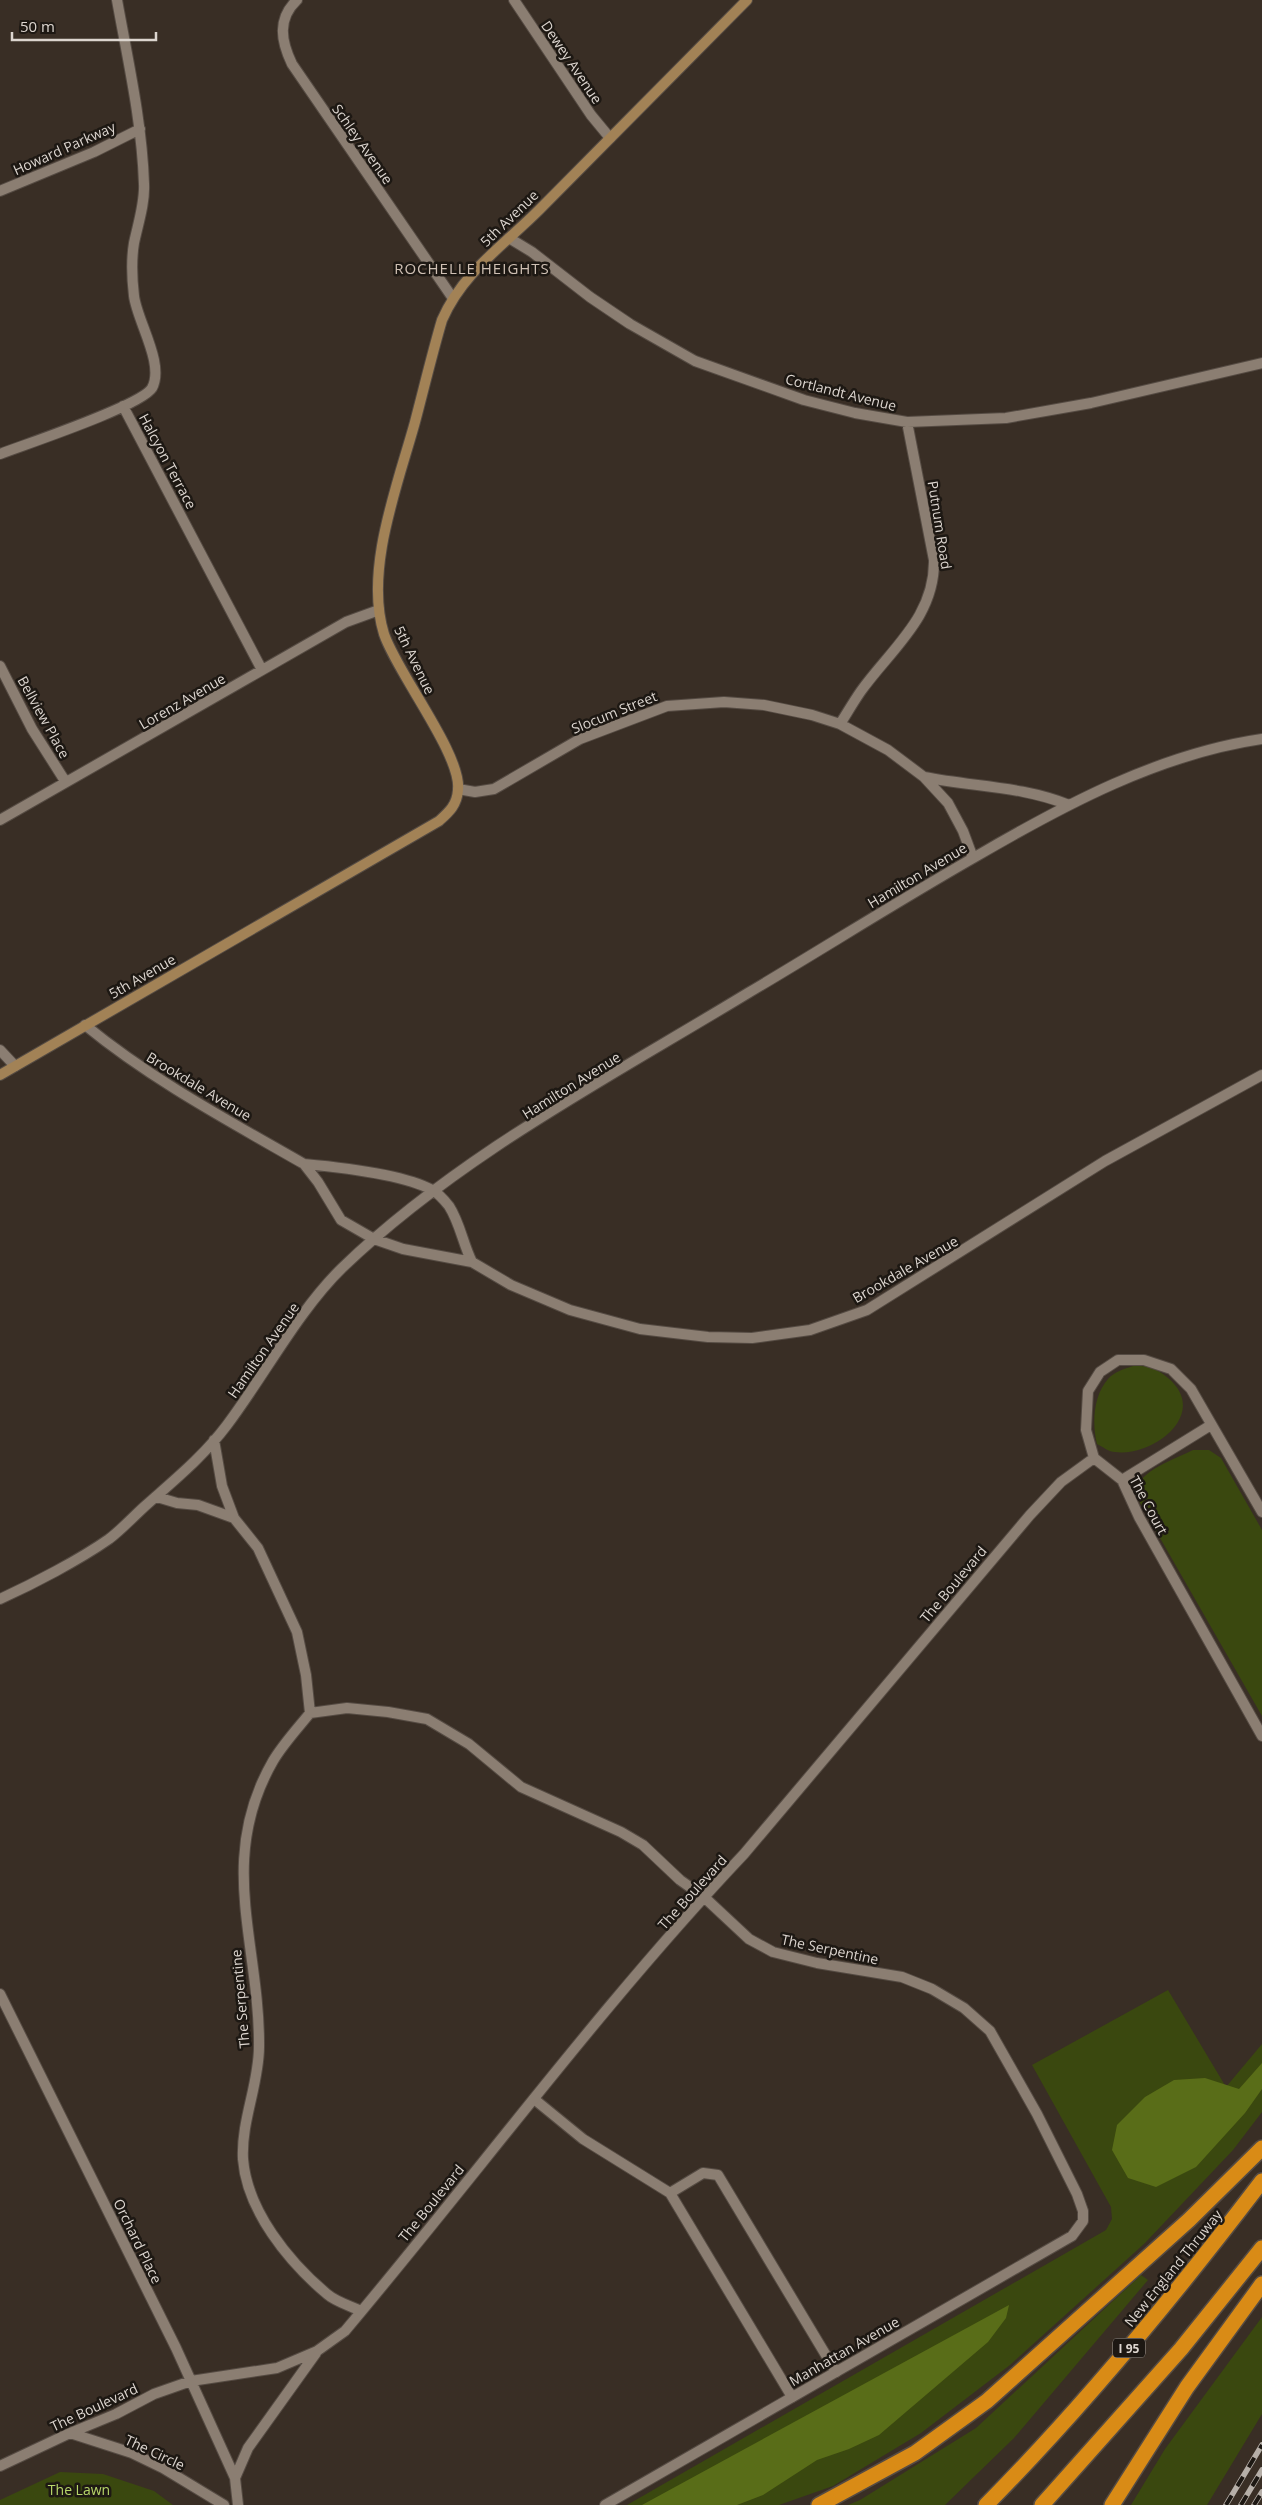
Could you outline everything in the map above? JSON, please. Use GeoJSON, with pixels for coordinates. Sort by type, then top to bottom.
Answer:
{"type":"FeatureCollection","features":[{"type":"Feature","properties":{"kind":"highway"},"geometry":{"type":"LineString","coordinates":[[819,2505],[915,2453],[987,2401],[1189,2220],[1262,2148]]}},
{"type":"Feature","properties":{"kind":"highway","name":"New England Thruway"},"geometry":{"type":"LineString","coordinates":[[986,2505],[1046,2442],[1138,2337],[1262,2181]]}},
{"type":"Feature","properties":{"kind":"highway"},"geometry":{"type":"LineString","coordinates":[[1042,2505],[1181,2349],[1262,2248]]}},
{"type":"Feature","properties":{"kind":"highway"},"geometry":{"type":"LineString","coordinates":[[1112,2505],[1187,2387],[1262,2284]]}},
{"type":"Feature","properties":{"kind":"street","name":"Halcyon Terrace"},"geometry":{"type":"LineString","coordinates":[[118,0],[140,129],[145,186],[134,246],[132,278],[135,302],[155,363],[155,377],[152,388],[145,395],[123,406],[262,670]]}},
{"type":"Feature","properties":{"kind":"street","name":"Schley Avenue"},"geometry":{"type":"LineString","coordinates":[[297,0],[289,7],[283,19],[284,48],[292,64],[452,297]]}},
{"type":"Feature","properties":{"kind":"street","name":"Dewey Avenue"},"geometry":{"type":"LineString","coordinates":[[514,0],[591,114],[610,138]]}},
{"type":"Feature","properties":{"kind":"street","name":"5th Avenue"},"geometry":{"type":"LineString","coordinates":[[0,1075],[439,821],[453,809],[458,789],[455,771],[445,747],[384,634],[380,610],[379,567],[390,514],[433,350],[452,297],[461,285],[747,0]]}},
{"type":"Feature","properties":{"kind":"street","name":"Howard Parkway"},"geometry":{"type":"LineString","coordinates":[[0,191],[94,152],[140,129]]}},
{"type":"Feature","properties":{"kind":"street","name":"Cortlandt Avenue"},"geometry":{"type":"LineString","coordinates":[[510,238],[630,324],[694,361],[804,400],[854,413],[907,422],[1006,418],[1091,404],[1138,390],[1262,363]]}},
{"type":"Feature","properties":{"kind":"street"},"geometry":{"type":"LineString","coordinates":[[0,454],[123,406]]}},
{"type":"Feature","properties":{"kind":"street","name":"Putnum Road"},"geometry":{"type":"LineString","coordinates":[[840,724],[861,691],[905,639],[924,608],[934,578],[934,560],[907,422]]}},
{"type":"Feature","properties":{"kind":"street","name":"Lorenz Avenue"},"geometry":{"type":"LineString","coordinates":[[0,820],[65,781],[117,754],[346,622],[380,610]]}},
{"type":"Feature","properties":{"kind":"street","name":"Bellview Place"},"geometry":{"type":"LineString","coordinates":[[0,666],[32,729],[65,781]]}},
{"type":"Feature","properties":{"kind":"street","name":"Slocum Street"},"geometry":{"type":"LineString","coordinates":[[458,789],[475,792],[494,789],[580,739],[666,706],[724,702],[764,706],[812,715],[840,724],[888,750],[924,778],[948,803],[958,819],[973,858]]}},
{"type":"Feature","properties":{"kind":"street","name":"Hamilton Avenue"},"geometry":{"type":"LineString","coordinates":[[0,1599],[109,1538],[173,1483],[214,1440],[338,1272],[433,1190],[563,1105],[973,858],[1069,804],[1094,792],[1191,756],[1262,739]]}},
{"type":"Feature","properties":{"kind":"street","name":"Slocum Street"},"geometry":{"type":"LineString","coordinates":[[924,778],[1043,794],[1069,804]]}},
{"type":"Feature","properties":{"kind":"street","name":"Brookdale Avenue"},"geometry":{"type":"LineString","coordinates":[[85,1025],[111,1046],[175,1090],[304,1164],[393,1177],[433,1190],[447,1204],[457,1219],[463,1244],[472,1262]]}},
{"type":"Feature","properties":{"kind":"street"},"geometry":{"type":"LineString","coordinates":[[0,1050],[15,1066]]}},
{"type":"Feature","properties":{"kind":"street","name":"Brookdale Avenue"},"geometry":{"type":"LineString","coordinates":[[304,1164],[318,1182],[341,1220],[374,1239],[403,1249],[472,1262],[511,1285],[570,1310],[640,1329],[708,1337],[752,1338],[810,1330],[867,1310],[1105,1161],[1262,1075]]}},
{"type":"Feature","properties":{"kind":"street"},"geometry":{"type":"LineString","coordinates":[[1094,1458],[1086,1430],[1088,1391],[1100,1372],[1118,1360],[1144,1360],[1171,1369],[1191,1389],[1262,1512]]}},
{"type":"Feature","properties":{"kind":"street"},"geometry":{"type":"LineString","coordinates":[[1122,1480],[1211,1425]]}},
{"type":"Feature","properties":{"kind":"street"},"geometry":{"type":"LineString","coordinates":[[214,1440],[222,1486],[234,1518],[258,1548],[297,1632],[306,1675],[310,1713]]}},
{"type":"Feature","properties":{"kind":"street","name":"The Court"},"geometry":{"type":"LineString","coordinates":[[1094,1458],[1122,1480],[1139,1517],[1262,1736]]}},
{"type":"Feature","properties":{"kind":"street","name":"The Boulevard"},"geometry":{"type":"LineString","coordinates":[[0,2466],[116,2414],[154,2394],[190,2381],[277,2368],[317,2351],[345,2331],[534,2099],[1030,1515],[1061,1482],[1094,1458]]}},
{"type":"Feature","properties":{"kind":"street"},"geometry":{"type":"LineString","coordinates":[[157,1497],[178,1503],[198,1505],[234,1518]]}},
{"type":"Feature","properties":{"kind":"street","name":"The Serpentine"},"geometry":{"type":"LineString","coordinates":[[361,2311],[328,2295],[280,2245],[264,2222],[255,2201],[243,2159],[245,2134],[260,2048],[242,1873],[248,1820],[256,1796],[273,1760],[310,1713],[347,1708],[388,1712],[427,1720],[469,1744],[521,1787],[621,1832],[643,1845],[680,1880],[704,1897],[749,1939],[773,1952],[817,1963],[902,1977],[932,1989],[964,2008],[990,2031],[1037,2114],[1077,2194],[1083,2211]]}},
{"type":"Feature","properties":{"kind":"street","name":"Orchard Place"},"geometry":{"type":"LineString","coordinates":[[0,1994],[190,2381],[235,2478],[238,2505]]}},
{"type":"Feature","properties":{"kind":"street"},"geometry":{"type":"LineString","coordinates":[[534,2099],[583,2139],[670,2192],[792,2397]]}},
{"type":"Feature","properties":{"kind":"street"},"geometry":{"type":"LineString","coordinates":[[670,2192],[704,2173],[718,2175],[836,2372]]}},
{"type":"Feature","properties":{"kind":"street","name":"Manhattan Avenue"},"geometry":{"type":"LineString","coordinates":[[606,2505],[1072,2236],[1083,2221],[1083,2211]]}},
{"type":"Feature","properties":{"kind":"street","name":"The Boulevard"},"geometry":{"type":"LineString","coordinates":[[235,2478],[248,2448],[317,2351]]}},
{"type":"Feature","properties":{"kind":"street","name":"The Circle"},"geometry":{"type":"LineString","coordinates":[[70,2433],[132,2453],[163,2468],[224,2505]]}},
{"type":"Feature","properties":{"kind":"green space"},"geometry":{"type":"Polygon","coordinates":[[[1133,1366],[1152,1368],[1168,1378],[1179,1391],[1183,1405],[1180,1418],[1172,1430],[1160,1440],[1130,1452],[1113,1452],[1097,1444],[1094,1428],[1095,1410],[1099,1394],[1110,1377],[1119,1371],[1133,1366]]]}},
{"type":"Feature","properties":{"kind":"green space"},"geometry":{"type":"Polygon","coordinates":[[[1193,1450],[1209,1450],[1221,1458],[1262,1530],[1262,1716],[1140,1503],[1138,1496],[1139,1484],[1151,1471],[1193,1450]]]}},
{"type":"Feature","properties":{"kind":"green space"},"geometry":{"type":"Polygon","coordinates":[[[1168,1990],[1226,2087],[1262,2044],[1262,2112],[1233,2150],[1145,2243],[1010,2365],[921,2433],[833,2486],[779,2505],[627,2505],[1106,2230],[1112,2219],[1111,2207],[1032,2065],[1168,1990]]]}},
{"type":"Feature","properties":{"kind":"green space"},"geometry":{"type":"Polygon","coordinates":[[[1262,2063],[1262,2089],[1245,2113],[1196,2167],[1156,2187],[1128,2178],[1112,2150],[1117,2125],[1145,2097],[1174,2080],[1205,2078],[1239,2089],[1262,2063]]]}},
{"type":"Feature","properties":{"kind":"green space"},"geometry":{"type":"Polygon","coordinates":[[[1141,2275],[1148,2280],[1014,2438],[945,2505],[848,2505],[860,2500],[976,2428],[1141,2275]]]}},
{"type":"Feature","properties":{"kind":"green space"},"geometry":{"type":"Polygon","coordinates":[[[1009,2305],[1006,2318],[988,2342],[879,2435],[849,2449],[817,2460],[763,2495],[737,2505],[642,2505],[1009,2305]]]}},
{"type":"Feature","properties":{"kind":"green space"},"geometry":{"type":"Polygon","coordinates":[[[1262,2317],[1262,2414],[1207,2505],[1131,2505],[1165,2449],[1262,2317]]]}},
{"type":"Feature","properties":{"kind":"green space","name":"The Lawn"},"geometry":{"type":"Polygon","coordinates":[[[60,2472],[103,2474],[154,2491],[173,2505],[0,2505],[0,2500],[60,2472]]]}},
{"type":"Feature","properties":{"kind":"railway"},"geometry":{"type":"LineString","coordinates":[[1226,2505],[1262,2445]]}},
{"type":"Feature","properties":{"kind":"railway"},"geometry":{"type":"LineString","coordinates":[[1241,2505],[1262,2470]]}},
{"type":"Feature","properties":{"kind":"railway"},"geometry":{"type":"LineString","coordinates":[[1254,2505],[1262,2492]]}},
{"type":"Feature","properties":{"kind":"district","name":"ROCHELLE HEIGHTS"},"geometry":{"type":"Point","coordinates":[472,268]}}]}
